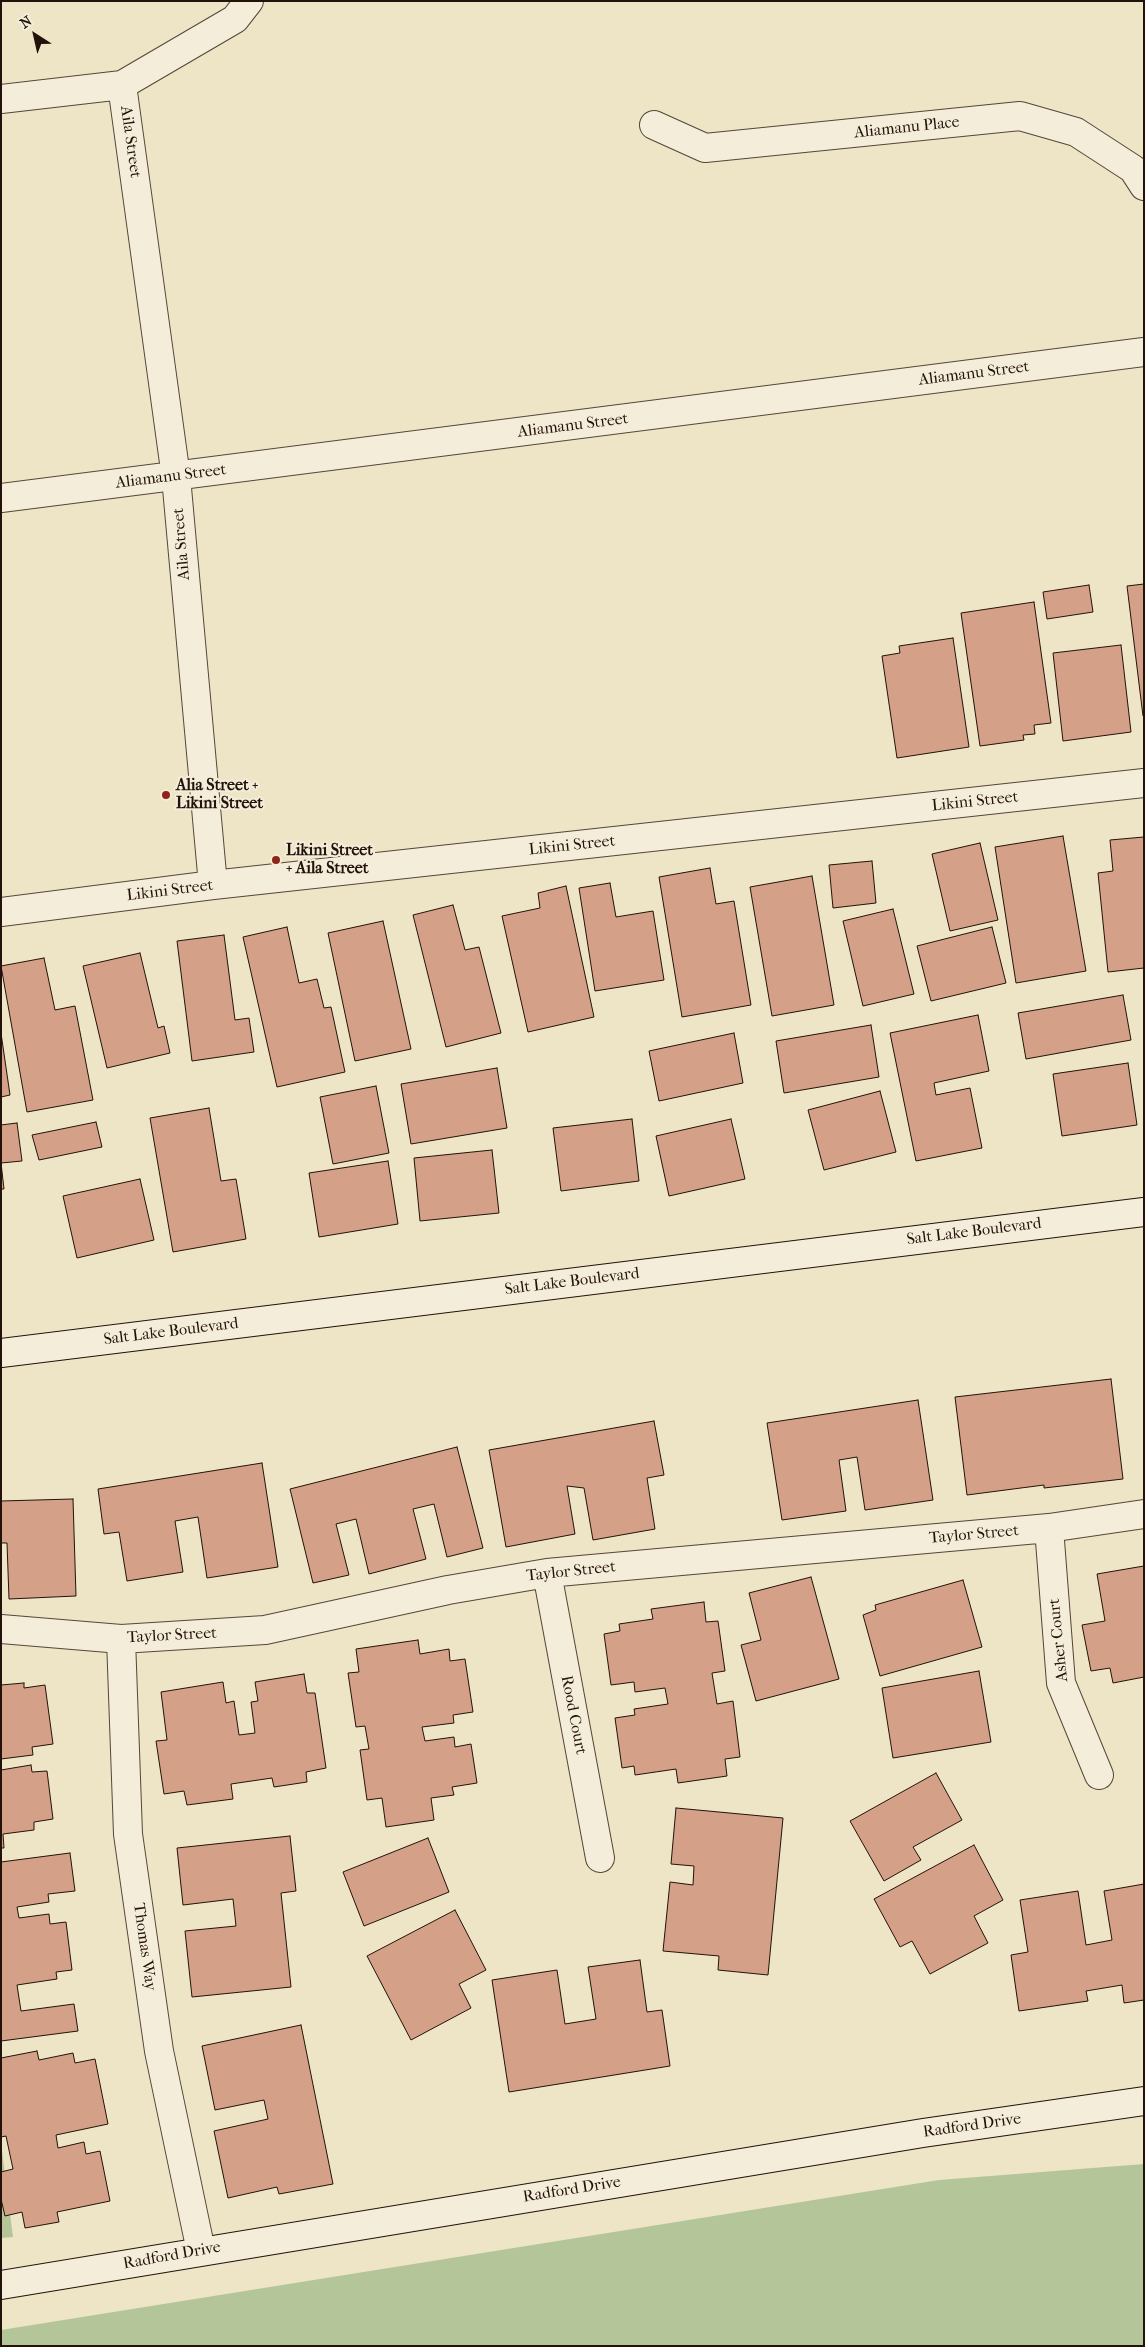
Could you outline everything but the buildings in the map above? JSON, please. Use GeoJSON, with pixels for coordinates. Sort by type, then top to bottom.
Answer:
{"type":"FeatureCollection","features":[{"type":"Feature","properties":{"kind":"street"},"geometry":{"type":"LineString","coordinates":[[1,98],[122,85],[235,19],[249,1]]}},
{"type":"Feature","properties":{"kind":"street","name":"Aila Street"},"geometry":{"type":"LineString","coordinates":[[122,85],[176,477],[213,885]]}},
{"type":"Feature","properties":{"kind":"street","name":"Aliamanu Place"},"geometry":{"type":"LineString","coordinates":[[654,125],[705,148],[1020,116],[1076,132],[1133,169],[1144,186]]}},
{"type":"Feature","properties":{"kind":"street","name":"Aliamanu Street"},"geometry":{"type":"LineString","coordinates":[[1,498],[1144,352]]}},
{"type":"Feature","properties":{"kind":"street","name":"Likini Street"},"geometry":{"type":"LineString","coordinates":[[1,912],[213,885],[1144,783]]}},
{"type":"Feature","properties":{"kind":"street","name":"Salt Lake Boulevard"},"geometry":{"type":"LineString","coordinates":[[1,1353],[1144,1212]]}},
{"type":"Feature","properties":{"kind":"street","name":"Taylor Street"},"geometry":{"type":"LineString","coordinates":[[1,1629],[121,1639],[264,1630],[448,1590],[547,1573],[1049,1528],[1144,1514]]}},
{"type":"Feature","properties":{"kind":"street","name":"Asher Court"},"geometry":{"type":"LineString","coordinates":[[1049,1528],[1062,1683],[1099,1775]]}},
{"type":"Feature","properties":{"kind":"street","name":"Rood Court"},"geometry":{"type":"LineString","coordinates":[[547,1573],[600,1858]]}},
{"type":"Feature","properties":{"kind":"street","name":"Thomas Way"},"geometry":{"type":"LineString","coordinates":[[121,1639],[128,1834],[159,2050],[201,2251]]}},
{"type":"Feature","properties":{"kind":"street","name":"Radford Drive"},"geometry":{"type":"LineString","coordinates":[[1,2285],[923,2133],[1144,2101]]}},
{"type":"Feature","properties":{"kind":"green space"},"geometry":{"type":"Polygon","coordinates":[[[1,2143],[13,2237],[1,2238],[1,2143]]]}},
{"type":"Feature","properties":{"kind":"green space"},"geometry":{"type":"Polygon","coordinates":[[[1144,2164],[1144,2346],[1,2346],[1,2330],[939,2180],[1144,2164]]]}},
{"type":"Feature","properties":{"kind":"place","name":"Alia Street + Likini Street"},"geometry":{"type":"Point","coordinates":[166,795]}},
{"type":"Feature","properties":{"kind":"place","name":"Likini Street + Aila Street"},"geometry":{"type":"Point","coordinates":[276,860]}}]}
